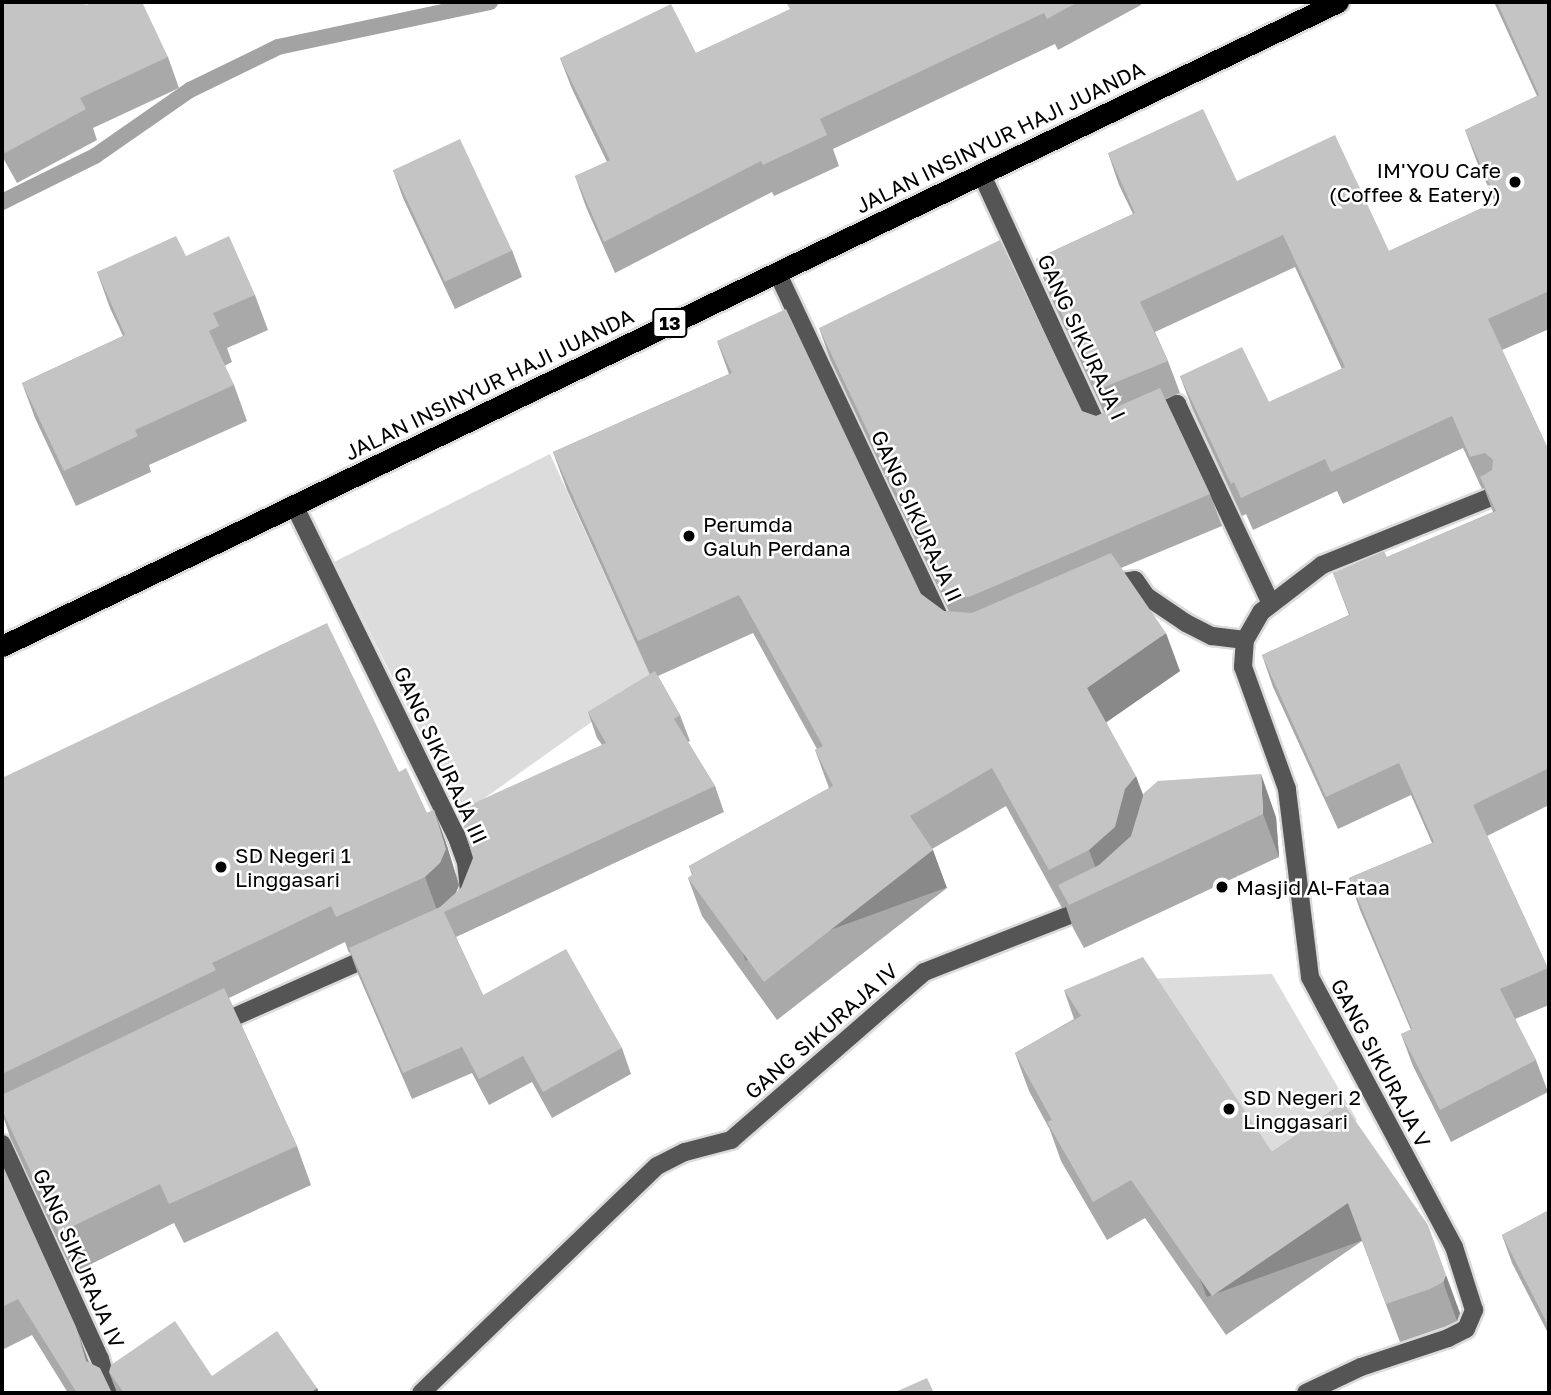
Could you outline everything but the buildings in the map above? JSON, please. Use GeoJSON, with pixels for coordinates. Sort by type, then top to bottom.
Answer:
{"type":"FeatureCollection","features":[{"type":"Feature","properties":{"kind":"highway","name":"JALAN INSINYUR HAJI JUANDA"},"geometry":{"type":"LineString","coordinates":[[2,646],[1335,3]]}},
{"type":"Feature","properties":{"kind":"street","name":"GANG SIKURAJA I"},"geometry":{"type":"LineString","coordinates":[[981,173],[1103,438],[1177,404],[1271,604]]}},
{"type":"Feature","properties":{"kind":"street","name":"GANG SIKURAJA II"},"geometry":{"type":"LineString","coordinates":[[777,272],[942,623],[960,638]]}},
{"type":"Feature","properties":{"kind":"street"},"geometry":{"type":"LineString","coordinates":[[1091,592],[1118,580],[1135,580],[1146,596],[1186,623],[1212,636],[1245,640],[1271,604],[1322,565],[1494,496]]}},
{"type":"Feature","properties":{"kind":"street","name":"GANG SIKURAJA III"},"geometry":{"type":"LineString","coordinates":[[294,505],[456,835],[471,886],[463,906]]}},
{"type":"Feature","properties":{"kind":"street","name":"GANG SIKURAJA V"},"geometry":{"type":"LineString","coordinates":[[1245,640],[1243,667],[1280,790],[1310,977],[1454,1247],[1474,1310],[1466,1329],[1448,1338],[1361,1367],[1306,1393]]}},
{"type":"Feature","properties":{"kind":"street","name":"GANG SIKURAJA IV"},"geometry":{"type":"LineString","coordinates":[[421,1393],[657,1166],[685,1152],[731,1140],[924,972],[1062,920],[1109,898]]}},
{"type":"Feature","properties":{"kind":"street"},"geometry":{"type":"LineString","coordinates":[[193,1035],[395,945]]}},
{"type":"Feature","properties":{"kind":"street","name":"GANG SIKURAJA IV"},"geometry":{"type":"LineString","coordinates":[[2,1143],[100,1359],[110,1393]]}},
{"type":"Feature","properties":{"kind":"shaded area"},"geometry":{"type":"Polygon","coordinates":[[[550,454],[652,679],[462,814],[334,562],[550,454]]]}},
{"type":"Feature","properties":{"kind":"shaded area"},"geometry":{"type":"Polygon","coordinates":[[[1272,974],[1357,1120],[1276,1176],[1146,979],[1272,974]]]}},
{"type":"Feature","properties":{"kind":"waterway"},"geometry":{"type":"LineString","coordinates":[[2,202],[95,156],[190,90],[278,47],[490,2]]}},
{"type":"Feature","properties":{"kind":"place","name":"IM'YOU Cafe (Coffee & Eatery)"},"geometry":{"type":"Point","coordinates":[1515,182]}},
{"type":"Feature","properties":{"kind":"place","name":"Perumda Galuh Perdana"},"geometry":{"type":"Point","coordinates":[689,536]}},
{"type":"Feature","properties":{"kind":"place","name":"SD Negeri 1 Linggasari"},"geometry":{"type":"Point","coordinates":[221,867]}},
{"type":"Feature","properties":{"kind":"place","name":"Masjid Al-Fataa"},"geometry":{"type":"Point","coordinates":[1222,887]}},
{"type":"Feature","properties":{"kind":"place","name":"SD Negeri 2 Linggasari"},"geometry":{"type":"Point","coordinates":[1229,1109]}}]}
